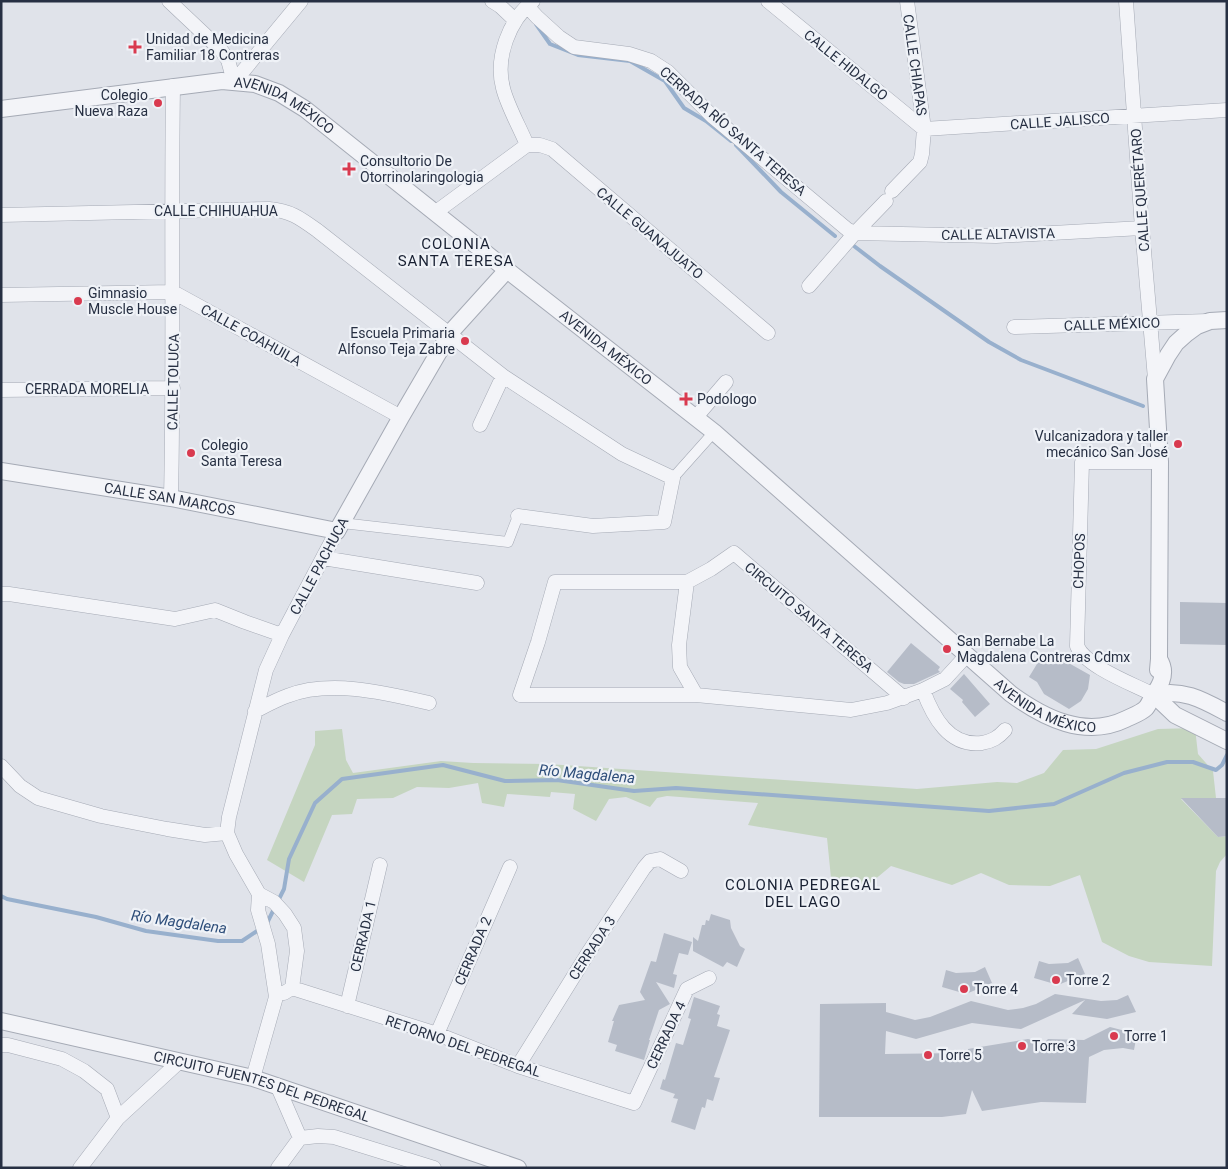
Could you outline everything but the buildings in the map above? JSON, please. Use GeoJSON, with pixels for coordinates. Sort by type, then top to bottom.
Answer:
{"type":"FeatureCollection","features":[{"type":"Feature","properties":{"kind":"street"},"geometry":{"type":"LineString","coordinates":[[169,1],[221,50],[228,60],[234,82]]}},
{"type":"Feature","properties":{"kind":"street"},"geometry":{"type":"LineString","coordinates":[[234,82],[301,1]]}},
{"type":"Feature","properties":{"kind":"street"},"geometry":{"type":"LineString","coordinates":[[492,1],[515,20]]}},
{"type":"Feature","properties":{"kind":"street","name":"CALLE HIDALGO"},"geometry":{"type":"LineString","coordinates":[[768,1],[924,130]]}},
{"type":"Feature","properties":{"kind":"street","name":"CALLE CHIAPAS"},"geometry":{"type":"LineString","coordinates":[[809,286],[920,162],[924,130],[907,1]]}},
{"type":"Feature","properties":{"kind":"street","name":"CALLE QUERÉTARO"},"geometry":{"type":"LineString","coordinates":[[1126,1],[1155,379]]}},
{"type":"Feature","properties":{"kind":"street"},"geometry":{"type":"LineString","coordinates":[[436,212],[527,145],[503,89],[500,71],[503,49],[515,20],[530,4]]}},
{"type":"Feature","properties":{"kind":"street","name":"CERRADA RÍO SANTA TERESA"},"geometry":{"type":"LineString","coordinates":[[530,4],[537,18],[574,47],[629,54],[650,61],[668,72],[713,117],[848,230],[855,233]]}},
{"type":"Feature","properties":{"kind":"street","name":"AVENIDA MÉXICO"},"geometry":{"type":"LineString","coordinates":[[1,109],[211,81],[255,84],[279,93],[305,109],[696,417],[1023,703],[1058,722],[1087,727],[1114,725],[1146,708],[1154,694]]}},
{"type":"Feature","properties":{"kind":"street","name":"CALLE TOLUCA"},"geometry":{"type":"LineString","coordinates":[[171,498],[173,86]]}},
{"type":"Feature","properties":{"kind":"street","name":"CALLE JALISCO"},"geometry":{"type":"LineString","coordinates":[[924,130],[1227,110]]}},
{"type":"Feature","properties":{"kind":"street","name":"CALLE GUANAJUATO"},"geometry":{"type":"LineString","coordinates":[[527,145],[540,145],[552,149],[768,333]]}},
{"type":"Feature","properties":{"kind":"street","name":"CALLE CHIHUAHUA"},"geometry":{"type":"LineString","coordinates":[[1,215],[268,209],[284,211],[298,216],[503,376],[622,454],[673,478]]}},
{"type":"Feature","properties":{"kind":"street","name":"CALLE ALTAVISTA"},"geometry":{"type":"LineString","coordinates":[[855,233],[996,236],[1142,228]]}},
{"type":"Feature","properties":{"kind":"street","name":"CALLE PACHUCA"},"geometry":{"type":"LineString","coordinates":[[227,833],[229,816],[266,670],[282,635],[401,417],[450,334],[507,270]]}},
{"type":"Feature","properties":{"kind":"street","name":"CALLE COAHUILA"},"geometry":{"type":"LineString","coordinates":[[1,295],[173,292],[401,417]]}},
{"type":"Feature","properties":{"kind":"street"},"geometry":{"type":"LineString","coordinates":[[1154,694],[1162,663],[1160,462],[1155,379],[1160,366],[1176,343],[1198,326],[1210,321],[1227,320]]}},
{"type":"Feature","properties":{"kind":"street","name":"CALLE MÉXICO"},"geometry":{"type":"LineString","coordinates":[[1014,327],[1210,321]]}},
{"type":"Feature","properties":{"kind":"street"},"geometry":{"type":"LineString","coordinates":[[480,425],[503,376]]}},
{"type":"Feature","properties":{"kind":"street"},"geometry":{"type":"LineString","coordinates":[[696,417],[726,382]]}},
{"type":"Feature","properties":{"kind":"street","name":"CERRADA MORELIA"},"geometry":{"type":"LineString","coordinates":[[1,390],[173,388]]}},
{"type":"Feature","properties":{"kind":"street"},"geometry":{"type":"LineString","coordinates":[[340,527],[508,542],[518,516],[593,526],[664,522],[673,478],[714,432]]}},
{"type":"Feature","properties":{"kind":"street","name":"CHOPOS"},"geometry":{"type":"LineString","coordinates":[[1154,694],[1097,666],[1084,657],[1076,646],[1082,462],[1160,462]]}},
{"type":"Feature","properties":{"kind":"street","name":"CALLE SAN MARCOS"},"geometry":{"type":"LineString","coordinates":[[1,471],[340,527]]}},
{"type":"Feature","properties":{"kind":"street","name":"CIRCUITO SANTA TERESA"},"geometry":{"type":"LineString","coordinates":[[904,698],[734,553],[711,569],[687,582],[555,582],[538,642],[520,695],[696,695],[851,710],[904,698],[924,690],[945,679],[967,655]]}},
{"type":"Feature","properties":{"kind":"street"},"geometry":{"type":"LineString","coordinates":[[323,558],[477,583]]}},
{"type":"Feature","properties":{"kind":"street"},"geometry":{"type":"LineString","coordinates":[[687,582],[679,645],[680,667],[696,695]]}},
{"type":"Feature","properties":{"kind":"street"},"geometry":{"type":"LineString","coordinates":[[1,594],[175,619],[214,610],[282,635]]}},
{"type":"Feature","properties":{"kind":"street"},"geometry":{"type":"LineString","coordinates":[[1162,663],[1182,686],[1202,700]]}},
{"type":"Feature","properties":{"kind":"street"},"geometry":{"type":"LineString","coordinates":[[255,711],[287,695],[317,689],[361,690],[429,703]]}},
{"type":"Feature","properties":{"kind":"street"},"geometry":{"type":"LineString","coordinates":[[924,690],[927,702],[938,721],[956,739],[967,744],[988,742],[998,738],[1005,730]]}},
{"type":"Feature","properties":{"kind":"street"},"geometry":{"type":"LineString","coordinates":[[1154,694],[1186,694],[1227,713]]}},
{"type":"Feature","properties":{"kind":"street"},"geometry":{"type":"LineString","coordinates":[[1154,694],[1175,715],[1227,741]]}},
{"type":"Feature","properties":{"kind":"street"},"geometry":{"type":"LineString","coordinates":[[1,766],[20,786],[38,798],[101,816],[167,829],[205,835],[227,833],[258,894],[258,910],[272,964],[276,996],[253,1078]]}},
{"type":"Feature","properties":{"kind":"street","name":"CERRADA 3"},"geometry":{"type":"LineString","coordinates":[[518,1066],[590,950],[650,860],[660,859],[681,871]]}},
{"type":"Feature","properties":{"kind":"street","name":"CERRADA 1"},"geometry":{"type":"LineString","coordinates":[[347,1006],[380,866]]}},
{"type":"Feature","properties":{"kind":"street","name":"CERRADA 2"},"geometry":{"type":"LineString","coordinates":[[437,1034],[510,867]]}},
{"type":"Feature","properties":{"kind":"street"},"geometry":{"type":"LineString","coordinates":[[258,894],[274,902],[294,928],[298,951],[292,988],[276,996]]}},
{"type":"Feature","properties":{"kind":"street","name":"CERRADA 4"},"geometry":{"type":"LineString","coordinates":[[634,1103],[687,989],[709,978]]}},
{"type":"Feature","properties":{"kind":"street","name":"RETORNO DEL PEDREGAL"},"geometry":{"type":"LineString","coordinates":[[292,988],[437,1034],[518,1066],[634,1103]]}},
{"type":"Feature","properties":{"kind":"street","name":"CIRCUITO FUENTES DEL PEDREGAL"},"geometry":{"type":"LineString","coordinates":[[1,1021],[278,1085],[516,1167]]}},
{"type":"Feature","properties":{"kind":"street"},"geometry":{"type":"LineString","coordinates":[[1,1045],[8,1045],[62,1059],[84,1071],[107,1089],[118,1118]]}},
{"type":"Feature","properties":{"kind":"street"},"geometry":{"type":"LineString","coordinates":[[80,1168],[118,1118],[180,1061]]}},
{"type":"Feature","properties":{"kind":"street"},"geometry":{"type":"LineString","coordinates":[[278,1085],[300,1138]]}},
{"type":"Feature","properties":{"kind":"street"},"geometry":{"type":"LineString","coordinates":[[278,1168],[300,1138],[318,1136],[334,1137],[434,1168]]}},
{"type":"Feature","properties":{"kind":"green space"},"geometry":{"type":"Polygon","coordinates":[[[1195,728],[1198,754],[1213,771],[1216,798],[1181,799],[1218,837],[1227,836],[1227,854],[1220,862],[1216,871],[1212,966],[1149,962],[1129,956],[1102,942],[1080,875],[1050,886],[1009,885],[981,873],[952,885],[891,866],[867,886],[831,878],[827,838],[748,825],[758,803],[667,796],[657,798],[650,807],[626,797],[609,799],[596,821],[573,809],[575,794],[551,792],[550,797],[507,794],[504,807],[482,803],[478,783],[449,788],[417,787],[393,798],[357,799],[352,814],[332,815],[304,882],[267,860],[315,745],[315,731],[342,729],[346,760],[353,773],[441,761],[548,764],[917,789],[997,782],[1017,783],[1044,773],[1063,750],[1096,749],[1158,729],[1195,728]]]}},
{"type":"Feature","properties":{"kind":"waterway"},"geometry":{"type":"LineString","coordinates":[[536,24],[550,44],[578,55],[630,61],[665,81],[684,108],[706,121],[731,141]]}},
{"type":"Feature","properties":{"kind":"waterway"},"geometry":{"type":"LineString","coordinates":[[736,145],[781,192],[835,236]]}},
{"type":"Feature","properties":{"kind":"waterway"},"geometry":{"type":"LineString","coordinates":[[854,246],[989,342],[1021,360],[1143,406]]}},
{"type":"Feature","properties":{"kind":"waterway","name":"Río Magdalena"},"geometry":{"type":"LineString","coordinates":[[278,901],[284,889],[289,859],[315,803],[342,779],[443,765],[505,781],[557,780],[634,791],[676,788],[989,811],[1054,804],[1124,773],[1167,762],[1193,762],[1216,770],[1222,765],[1227,755]]}},
{"type":"Feature","properties":{"kind":"waterway","name":"Río Magdalena"},"geometry":{"type":"LineString","coordinates":[[1,896],[7,899],[96,917],[146,931],[218,941],[242,941],[260,929]]}},
{"type":"Feature","properties":{"kind":"waterway","name":"Río Magdalena"},"geometry":{"type":"LineString","coordinates":[[266,925],[275,907]]}},
{"type":"Feature","properties":{"kind":"place","name":"Unidad de Medicina Familiar 18 Contreras"},"geometry":{"type":"Point","coordinates":[135,47]}},
{"type":"Feature","properties":{"kind":"place","name":"Colegio Nueva Raza"},"geometry":{"type":"Point","coordinates":[158,103]}},
{"type":"Feature","properties":{"kind":"place","name":"Consultorio De Otorrinolaringologia"},"geometry":{"type":"Point","coordinates":[349,169]}},
{"type":"Feature","properties":{"kind":"place","name":"Gimnasio Muscle House"},"geometry":{"type":"Point","coordinates":[78,301]}},
{"type":"Feature","properties":{"kind":"place","name":"Escuela Primaria Alfonso Teja Zabre"},"geometry":{"type":"Point","coordinates":[465,341]}},
{"type":"Feature","properties":{"kind":"place","name":"Podologo"},"geometry":{"type":"Point","coordinates":[686,399]}},
{"type":"Feature","properties":{"kind":"place","name":"Vulcanizadora y taller mecánico San José"},"geometry":{"type":"Point","coordinates":[1178,444]}},
{"type":"Feature","properties":{"kind":"place","name":"Colegio Santa Teresa"},"geometry":{"type":"Point","coordinates":[191,453]}},
{"type":"Feature","properties":{"kind":"place","name":"San Bernabe La Magdalena Contreras Cdmx"},"geometry":{"type":"Point","coordinates":[947,649]}},
{"type":"Feature","properties":{"kind":"place","name":"Torre 2"},"geometry":{"type":"Point","coordinates":[1056,980]}},
{"type":"Feature","properties":{"kind":"place","name":"Torre 4"},"geometry":{"type":"Point","coordinates":[964,989]}},
{"type":"Feature","properties":{"kind":"place","name":"Torre 1"},"geometry":{"type":"Point","coordinates":[1114,1036]}},
{"type":"Feature","properties":{"kind":"place","name":"Torre 3"},"geometry":{"type":"Point","coordinates":[1022,1046]}},
{"type":"Feature","properties":{"kind":"place","name":"Torre 5"},"geometry":{"type":"Point","coordinates":[928,1055]}},
{"type":"Feature","properties":{"kind":"district","name":"COLONIA SANTA TERESA"},"geometry":{"type":"Point","coordinates":[456,252]}},
{"type":"Feature","properties":{"kind":"district","name":"COLONIA PEDREGAL DEL LAGO"},"geometry":{"type":"Point","coordinates":[803,894]}}]}
